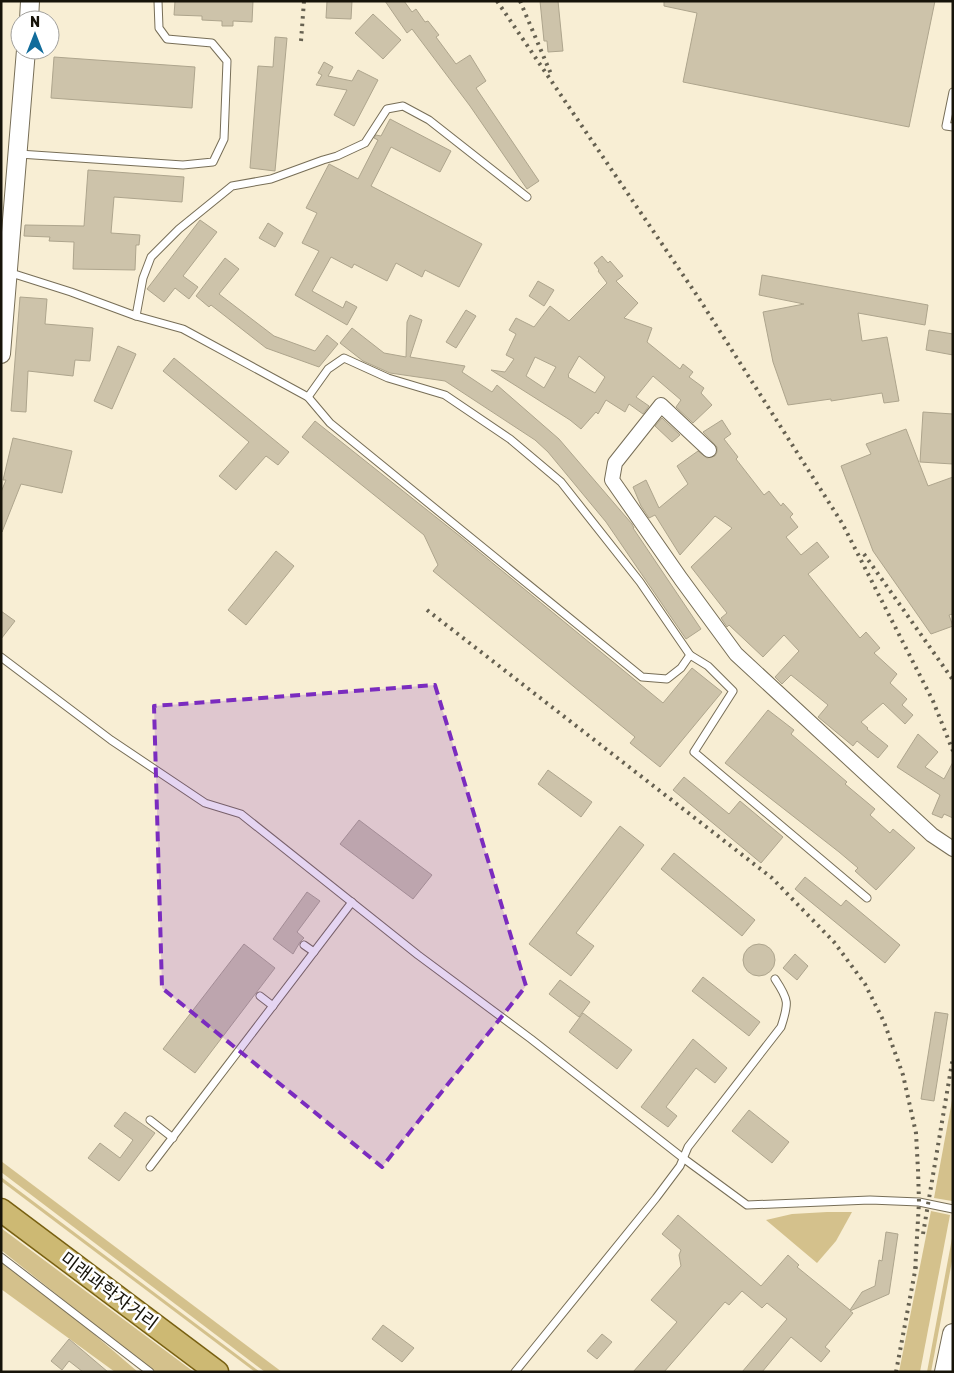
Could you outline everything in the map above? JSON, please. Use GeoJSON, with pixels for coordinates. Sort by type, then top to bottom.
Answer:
{"type":"FeatureCollection","features":[{"type":"Feature","properties":{"kind":"main road","name":"미래과학자거리"},"geometry":{"type":"LineString","coordinates":[[1,1210],[217,1372]]}},
{"type":"Feature","properties":{"kind":"main road"},"geometry":{"type":"LineString","coordinates":[[945,1372],[953,1334]]}},
{"type":"Feature","properties":{"kind":"street"},"geometry":{"type":"LineString","coordinates":[[1,354],[25,60]]}},
{"type":"Feature","properties":{"kind":"street"},"geometry":{"type":"LineString","coordinates":[[709,450],[661,405],[615,463],[612,480],[680,579],[736,654],[932,836],[953,849]]}},
{"type":"Feature","properties":{"kind":"lane"},"geometry":{"type":"LineString","coordinates":[[19,154],[183,165],[213,162],[224,139],[227,60],[212,43],[167,39],[159,28],[158,1]]}},
{"type":"Feature","properties":{"kind":"lane"},"geometry":{"type":"LineString","coordinates":[[953,92],[946,126],[953,127]]}},
{"type":"Feature","properties":{"kind":"lane"},"geometry":{"type":"LineString","coordinates":[[136,316],[143,278],[151,257],[179,229],[232,186],[271,179],[338,156],[365,143],[387,109],[404,106],[429,120],[527,198]]}},
{"type":"Feature","properties":{"kind":"lane"},"geometry":{"type":"LineString","coordinates":[[8,272],[71,292],[136,316],[183,329],[308,397],[330,423],[642,677],[667,679],[681,668],[690,655]]}},
{"type":"Feature","properties":{"kind":"lane"},"geometry":{"type":"LineString","coordinates":[[308,397],[328,369],[344,358],[388,378],[445,395],[510,439],[561,482],[640,582],[690,655],[708,666],[733,691],[694,752],[867,898]]}},
{"type":"Feature","properties":{"kind":"lane"},"geometry":{"type":"LineString","coordinates":[[1,657],[111,740],[204,803],[241,814],[352,902],[747,1206],[870,1200],[919,1202],[953,1209]]}},
{"type":"Feature","properties":{"kind":"lane"},"geometry":{"type":"LineString","coordinates":[[150,1167],[352,902]]}},
{"type":"Feature","properties":{"kind":"lane"},"geometry":{"type":"LineString","coordinates":[[304,945],[314,952]]}},
{"type":"Feature","properties":{"kind":"lane"},"geometry":{"type":"LineString","coordinates":[[515,1372],[656,1198],[683,1158],[688,1147],[781,1027],[786,1011],[786,997],[775,979]]}},
{"type":"Feature","properties":{"kind":"lane"},"geometry":{"type":"LineString","coordinates":[[260,996],[273,1006]]}},
{"type":"Feature","properties":{"kind":"lane"},"geometry":{"type":"LineString","coordinates":[[150,1120],[173,1138]]}},
{"type":"Feature","properties":{"kind":"lane"},"geometry":{"type":"LineString","coordinates":[[1,1257],[150,1372]]}},
{"type":"Feature","properties":{"kind":"highlighted area"},"geometry":{"type":"Polygon","coordinates":[[[435,685],[526,986],[382,1167],[162,988],[154,706],[435,685]]]}},
{"type":"Feature","properties":{"kind":"shaded area"},"geometry":{"type":"Polygon","coordinates":[[[953,1095],[953,1197],[952,1201],[934,1198],[953,1095]]]}},
{"type":"Feature","properties":{"kind":"shaded area"},"geometry":{"type":"Polygon","coordinates":[[[1,1161],[282,1372],[265,1372],[1,1172],[1,1161]]]}},
{"type":"Feature","properties":{"kind":"shaded area"},"geometry":{"type":"Polygon","coordinates":[[[1,1177],[260,1372],[255,1372],[1,1181],[1,1177]]]}},
{"type":"Feature","properties":{"kind":"shaded area"},"geometry":{"type":"Polygon","coordinates":[[[931,1211],[950,1215],[920,1372],[899,1372],[931,1211]]]}},
{"type":"Feature","properties":{"kind":"shaded area"},"geometry":{"type":"Polygon","coordinates":[[[852,1212],[836,1241],[817,1263],[766,1220],[792,1214],[852,1212]]]}},
{"type":"Feature","properties":{"kind":"shaded area"},"geometry":{"type":"Polygon","coordinates":[[[1,1228],[194,1372],[154,1372],[1,1250],[1,1228]]]}},
{"type":"Feature","properties":{"kind":"shaded area"},"geometry":{"type":"Polygon","coordinates":[[[953,1233],[953,1256],[931,1372],[927,1372],[953,1233]]]}},
{"type":"Feature","properties":{"kind":"shaded area"},"geometry":{"type":"Polygon","coordinates":[[[1,1262],[82,1324],[138,1372],[115,1372],[1,1289],[1,1262]]]}},
{"type":"Feature","properties":{"kind":"building"},"geometry":{"type":"Polygon","coordinates":[[[175,1],[253,1],[252,22],[233,21],[233,26],[222,26],[222,21],[202,20],[202,16],[174,15],[175,1]]]}},
{"type":"Feature","properties":{"kind":"building"},"geometry":{"type":"Polygon","coordinates":[[[327,1],[352,1],[351,19],[326,18],[327,1]]]}},
{"type":"Feature","properties":{"kind":"building"},"geometry":{"type":"Polygon","coordinates":[[[385,1],[404,1],[412,12],[416,9],[425,22],[428,21],[439,35],[436,37],[456,64],[470,55],[486,81],[476,88],[539,181],[527,189],[470,106],[412,29],[407,33],[385,1]]]}},
{"type":"Feature","properties":{"kind":"building"},"geometry":{"type":"Polygon","coordinates":[[[540,1],[558,1],[563,51],[548,52],[547,41],[544,41],[540,1]]]}},
{"type":"Feature","properties":{"kind":"building"},"geometry":{"type":"Polygon","coordinates":[[[664,1],[935,1],[909,127],[683,82],[697,13],[664,6],[664,1]]]}},
{"type":"Feature","properties":{"kind":"building"},"geometry":{"type":"Polygon","coordinates":[[[373,14],[401,40],[383,59],[355,33],[373,14]]]}},
{"type":"Feature","properties":{"kind":"building"},"geometry":{"type":"Polygon","coordinates":[[[275,37],[287,38],[275,171],[250,168],[258,66],[273,67],[275,37]]]}},
{"type":"Feature","properties":{"kind":"building"},"geometry":{"type":"Polygon","coordinates":[[[60,57],[195,67],[192,108],[51,98],[54,60],[60,60],[60,57]]]}},
{"type":"Feature","properties":{"kind":"building"},"geometry":{"type":"Polygon","coordinates":[[[324,62],[333,67],[328,76],[352,81],[358,70],[378,80],[354,126],[334,115],[347,90],[316,85],[322,75],[318,73],[324,62]]]}},
{"type":"Feature","properties":{"kind":"building"},"geometry":{"type":"Polygon","coordinates":[[[390,119],[451,151],[440,172],[391,147],[371,186],[482,244],[459,287],[425,270],[422,277],[396,263],[387,281],[354,264],[352,268],[331,257],[312,291],[343,308],[346,301],[357,307],[347,325],[295,295],[319,251],[302,243],[317,213],[306,208],[329,164],[358,179],[378,140],[374,138],[376,135],[381,136],[390,119]]]}},
{"type":"Feature","properties":{"kind":"building"},"geometry":{"type":"Polygon","coordinates":[[[88,170],[184,177],[182,202],[114,197],[111,233],[140,235],[139,245],[136,245],[135,270],[73,269],[74,242],[49,241],[50,237],[24,236],[25,225],[84,226],[88,170]]]}},
{"type":"Feature","properties":{"kind":"building"},"geometry":{"type":"Polygon","coordinates":[[[200,220],[217,232],[183,276],[198,287],[189,299],[175,288],[164,302],[147,289],[200,220]]]}},
{"type":"Feature","properties":{"kind":"building"},"geometry":{"type":"Polygon","coordinates":[[[268,223],[283,233],[275,247],[259,238],[268,223]]]}},
{"type":"Feature","properties":{"kind":"building"},"geometry":{"type":"Polygon","coordinates":[[[602,256],[608,263],[610,261],[623,276],[616,281],[638,303],[624,318],[652,328],[647,342],[680,369],[683,364],[693,372],[689,377],[704,388],[701,393],[712,405],[693,423],[676,407],[681,400],[653,376],[636,397],[649,406],[643,414],[629,404],[625,412],[606,400],[598,414],[596,412],[581,429],[491,370],[505,372],[514,359],[506,355],[516,334],[509,330],[516,318],[534,327],[550,306],[569,321],[607,283],[594,263],[602,256]],[[579,356],[568,377],[595,393],[605,377],[579,356]],[[535,357],[526,376],[544,388],[556,367],[535,357]]]}},
{"type":"Feature","properties":{"kind":"building"},"geometry":{"type":"Polygon","coordinates":[[[225,258],[239,269],[219,294],[274,336],[315,351],[327,335],[338,344],[319,367],[266,348],[211,305],[209,307],[196,296],[225,258]]]}},
{"type":"Feature","properties":{"kind":"building"},"geometry":{"type":"Polygon","coordinates":[[[762,275],[928,305],[925,325],[858,313],[862,341],[887,337],[899,401],[884,403],[882,393],[788,405],[773,362],[763,312],[804,304],[759,295],[762,275]]]}},
{"type":"Feature","properties":{"kind":"building"},"geometry":{"type":"Polygon","coordinates":[[[538,281],[554,290],[544,306],[529,296],[538,281]]]}},
{"type":"Feature","properties":{"kind":"building"},"geometry":{"type":"Polygon","coordinates":[[[20,297],[47,299],[45,324],[93,328],[90,361],[75,360],[73,376],[28,371],[26,412],[11,411],[20,297]]]}},
{"type":"Feature","properties":{"kind":"building"},"geometry":{"type":"Polygon","coordinates":[[[466,310],[476,316],[456,348],[446,342],[466,310]]]}},
{"type":"Feature","properties":{"kind":"building"},"geometry":{"type":"Polygon","coordinates":[[[410,315],[422,320],[410,357],[465,366],[462,372],[492,392],[497,385],[559,439],[632,524],[701,629],[686,639],[606,522],[548,452],[535,440],[445,381],[390,373],[363,361],[340,343],[352,328],[384,353],[406,357],[407,322],[410,315]]]}},
{"type":"Feature","properties":{"kind":"building"},"geometry":{"type":"Polygon","coordinates":[[[929,330],[953,334],[953,355],[926,350],[929,330]]]}},
{"type":"Feature","properties":{"kind":"building"},"geometry":{"type":"Polygon","coordinates":[[[118,346],[136,354],[112,409],[94,401],[118,346]]]}},
{"type":"Feature","properties":{"kind":"building"},"geometry":{"type":"Polygon","coordinates":[[[174,358],[289,452],[278,465],[266,456],[236,490],[219,476],[249,442],[163,371],[174,358]]]}},
{"type":"Feature","properties":{"kind":"building"},"geometry":{"type":"Polygon","coordinates":[[[923,412],[953,414],[953,464],[920,462],[923,412]]]}},
{"type":"Feature","properties":{"kind":"building"},"geometry":{"type":"Polygon","coordinates":[[[662,418],[680,435],[672,442],[655,426],[662,418]]]}},
{"type":"Feature","properties":{"kind":"building"},"geometry":{"type":"Polygon","coordinates":[[[722,420],[731,434],[724,439],[738,457],[736,459],[764,495],[769,491],[781,506],[783,503],[793,514],[790,517],[798,527],[786,537],[801,555],[817,542],[829,557],[808,574],[860,638],[866,632],[880,648],[874,653],[897,674],[890,683],[907,699],[902,705],[913,715],[905,724],[883,703],[861,722],[888,746],[878,758],[857,741],[853,746],[818,717],[828,705],[791,675],[782,684],[775,677],[799,651],[784,635],[763,657],[729,625],[727,627],[721,618],[727,613],[691,567],[732,528],[715,516],[680,555],[655,515],[649,518],[641,506],[633,487],[646,480],[659,508],[688,484],[677,466],[698,451],[707,458],[715,456],[717,447],[703,432],[722,420]]]}},
{"type":"Feature","properties":{"kind":"building"},"geometry":{"type":"Polygon","coordinates":[[[315,421],[461,537],[663,703],[692,668],[722,692],[660,767],[630,743],[635,737],[433,571],[438,565],[424,535],[302,437],[315,421]]]}},
{"type":"Feature","properties":{"kind":"building"},"geometry":{"type":"Polygon","coordinates":[[[906,429],[928,486],[953,477],[953,614],[949,615],[953,626],[931,634],[873,551],[841,466],[871,454],[866,444],[906,429]]]}},
{"type":"Feature","properties":{"kind":"building"},"geometry":{"type":"Polygon","coordinates":[[[13,438],[72,451],[62,493],[21,484],[2,532],[1,492],[6,480],[3,480],[13,438]]]}},
{"type":"Feature","properties":{"kind":"building"},"geometry":{"type":"Polygon","coordinates":[[[276,551],[294,566],[246,625],[228,610],[276,551]]]}},
{"type":"Feature","properties":{"kind":"building"},"geometry":{"type":"Polygon","coordinates":[[[1,611],[15,621],[1,639],[1,611]]]}},
{"type":"Feature","properties":{"kind":"building"},"geometry":{"type":"Polygon","coordinates":[[[768,710],[794,730],[791,734],[875,809],[870,815],[890,833],[893,829],[915,848],[876,890],[855,871],[858,868],[839,852],[725,763],[768,710]]]}},
{"type":"Feature","properties":{"kind":"building"},"geometry":{"type":"Polygon","coordinates":[[[918,734],[938,752],[925,767],[944,779],[953,762],[953,818],[944,814],[942,818],[932,814],[940,795],[897,767],[918,734]]]}},
{"type":"Feature","properties":{"kind":"building"},"geometry":{"type":"Polygon","coordinates":[[[548,770],[592,802],[581,817],[538,784],[548,770]]]}},
{"type":"Feature","properties":{"kind":"building"},"geometry":{"type":"Polygon","coordinates":[[[684,777],[729,814],[740,801],[783,837],[761,863],[673,790],[684,777]]]}},
{"type":"Feature","properties":{"kind":"building"},"geometry":{"type":"Polygon","coordinates":[[[359,820],[432,875],[413,899],[340,844],[359,820]]]}},
{"type":"Feature","properties":{"kind":"building"},"geometry":{"type":"Polygon","coordinates":[[[620,826],[644,845],[576,933],[594,946],[571,976],[529,944],[620,826]]]}},
{"type":"Feature","properties":{"kind":"building"},"geometry":{"type":"Polygon","coordinates":[[[674,853],[755,920],[742,936],[661,869],[674,853]]]}},
{"type":"Feature","properties":{"kind":"building"},"geometry":{"type":"Polygon","coordinates":[[[805,877],[841,906],[846,900],[900,945],[885,963],[795,889],[805,877]]]}},
{"type":"Feature","properties":{"kind":"building"},"geometry":{"type":"Polygon","coordinates":[[[307,892],[320,901],[297,932],[304,938],[293,954],[273,939],[307,892]]]}},
{"type":"Feature","properties":{"kind":"building"},"geometry":{"type":"Polygon","coordinates":[[[244,944],[275,968],[195,1073],[163,1049],[244,944]]]}},
{"type":"Feature","properties":{"kind":"building"},"geometry":{"type":"Polygon","coordinates":[[[759,944],[771,948],[775,960],[771,972],[759,976],[747,972],[743,960],[747,948],[759,944]]]}},
{"type":"Feature","properties":{"kind":"building"},"geometry":{"type":"Polygon","coordinates":[[[795,954],[808,966],[797,980],[783,968],[795,954]]]}},
{"type":"Feature","properties":{"kind":"building"},"geometry":{"type":"Polygon","coordinates":[[[703,977],[760,1022],[749,1036],[692,991],[703,977]]]}},
{"type":"Feature","properties":{"kind":"building"},"geometry":{"type":"Polygon","coordinates":[[[560,980],[590,1002],[579,1017],[549,994],[560,980]]]}},
{"type":"Feature","properties":{"kind":"building"},"geometry":{"type":"Polygon","coordinates":[[[935,1012],[948,1014],[934,1101],[921,1099],[935,1012]]]}},
{"type":"Feature","properties":{"kind":"building"},"geometry":{"type":"Polygon","coordinates":[[[583,1013],[632,1050],[617,1069],[569,1032],[583,1013]]]}},
{"type":"Feature","properties":{"kind":"building"},"geometry":{"type":"Polygon","coordinates":[[[693,1039],[727,1068],[715,1083],[696,1068],[666,1107],[677,1116],[668,1127],[641,1107],[693,1039]]]}},
{"type":"Feature","properties":{"kind":"building"},"geometry":{"type":"Polygon","coordinates":[[[749,1110],[789,1142],[772,1163],[732,1131],[749,1110]]]}},
{"type":"Feature","properties":{"kind":"building"},"geometry":{"type":"Polygon","coordinates":[[[125,1112],[155,1133],[119,1181],[88,1158],[100,1143],[120,1158],[133,1140],[114,1126],[125,1112]]]}},
{"type":"Feature","properties":{"kind":"building"},"geometry":{"type":"Polygon","coordinates":[[[678,1215],[761,1286],[788,1255],[799,1265],[797,1267],[850,1310],[862,1292],[875,1286],[879,1260],[882,1261],[886,1232],[898,1234],[889,1294],[850,1311],[853,1313],[825,1347],[830,1351],[821,1362],[791,1337],[762,1372],[742,1372],[787,1319],[767,1303],[762,1308],[742,1291],[729,1305],[725,1302],[664,1372],[633,1372],[677,1322],[651,1300],[681,1266],[679,1255],[681,1250],[662,1234],[678,1215]]]}},
{"type":"Feature","properties":{"kind":"building"},"geometry":{"type":"Polygon","coordinates":[[[383,1325],[414,1348],[402,1362],[372,1339],[383,1325]]]}},
{"type":"Feature","properties":{"kind":"building"},"geometry":{"type":"Polygon","coordinates":[[[602,1334],[612,1342],[597,1359],[587,1351],[602,1334]]]}},
{"type":"Feature","properties":{"kind":"building"},"geometry":{"type":"Polygon","coordinates":[[[69,1339],[108,1372],[83,1372],[69,1361],[62,1370],[51,1361],[69,1339]]]}},
{"type":"Feature","properties":{"kind":"railway"},"geometry":{"type":"LineString","coordinates":[[301,41],[304,1]]}},
{"type":"Feature","properties":{"kind":"railway"},"geometry":{"type":"LineString","coordinates":[[497,1],[698,297],[842,523],[933,701],[953,751]]}},
{"type":"Feature","properties":{"kind":"railway"},"geometry":{"type":"LineString","coordinates":[[520,1],[551,74]]}},
{"type":"Feature","properties":{"kind":"railway"},"geometry":{"type":"LineString","coordinates":[[864,554],[953,680]]}},
{"type":"Feature","properties":{"kind":"railway"},"geometry":{"type":"LineString","coordinates":[[427,610],[772,878],[834,942],[865,984],[884,1022],[903,1075],[916,1133],[919,1202],[915,1272]]}},
{"type":"Feature","properties":{"kind":"railway"},"geometry":{"type":"LineString","coordinates":[[923,1234],[953,1057]]}},
{"type":"Feature","properties":{"kind":"railway"},"geometry":{"type":"LineString","coordinates":[[896,1372],[916,1266]]}}]}
